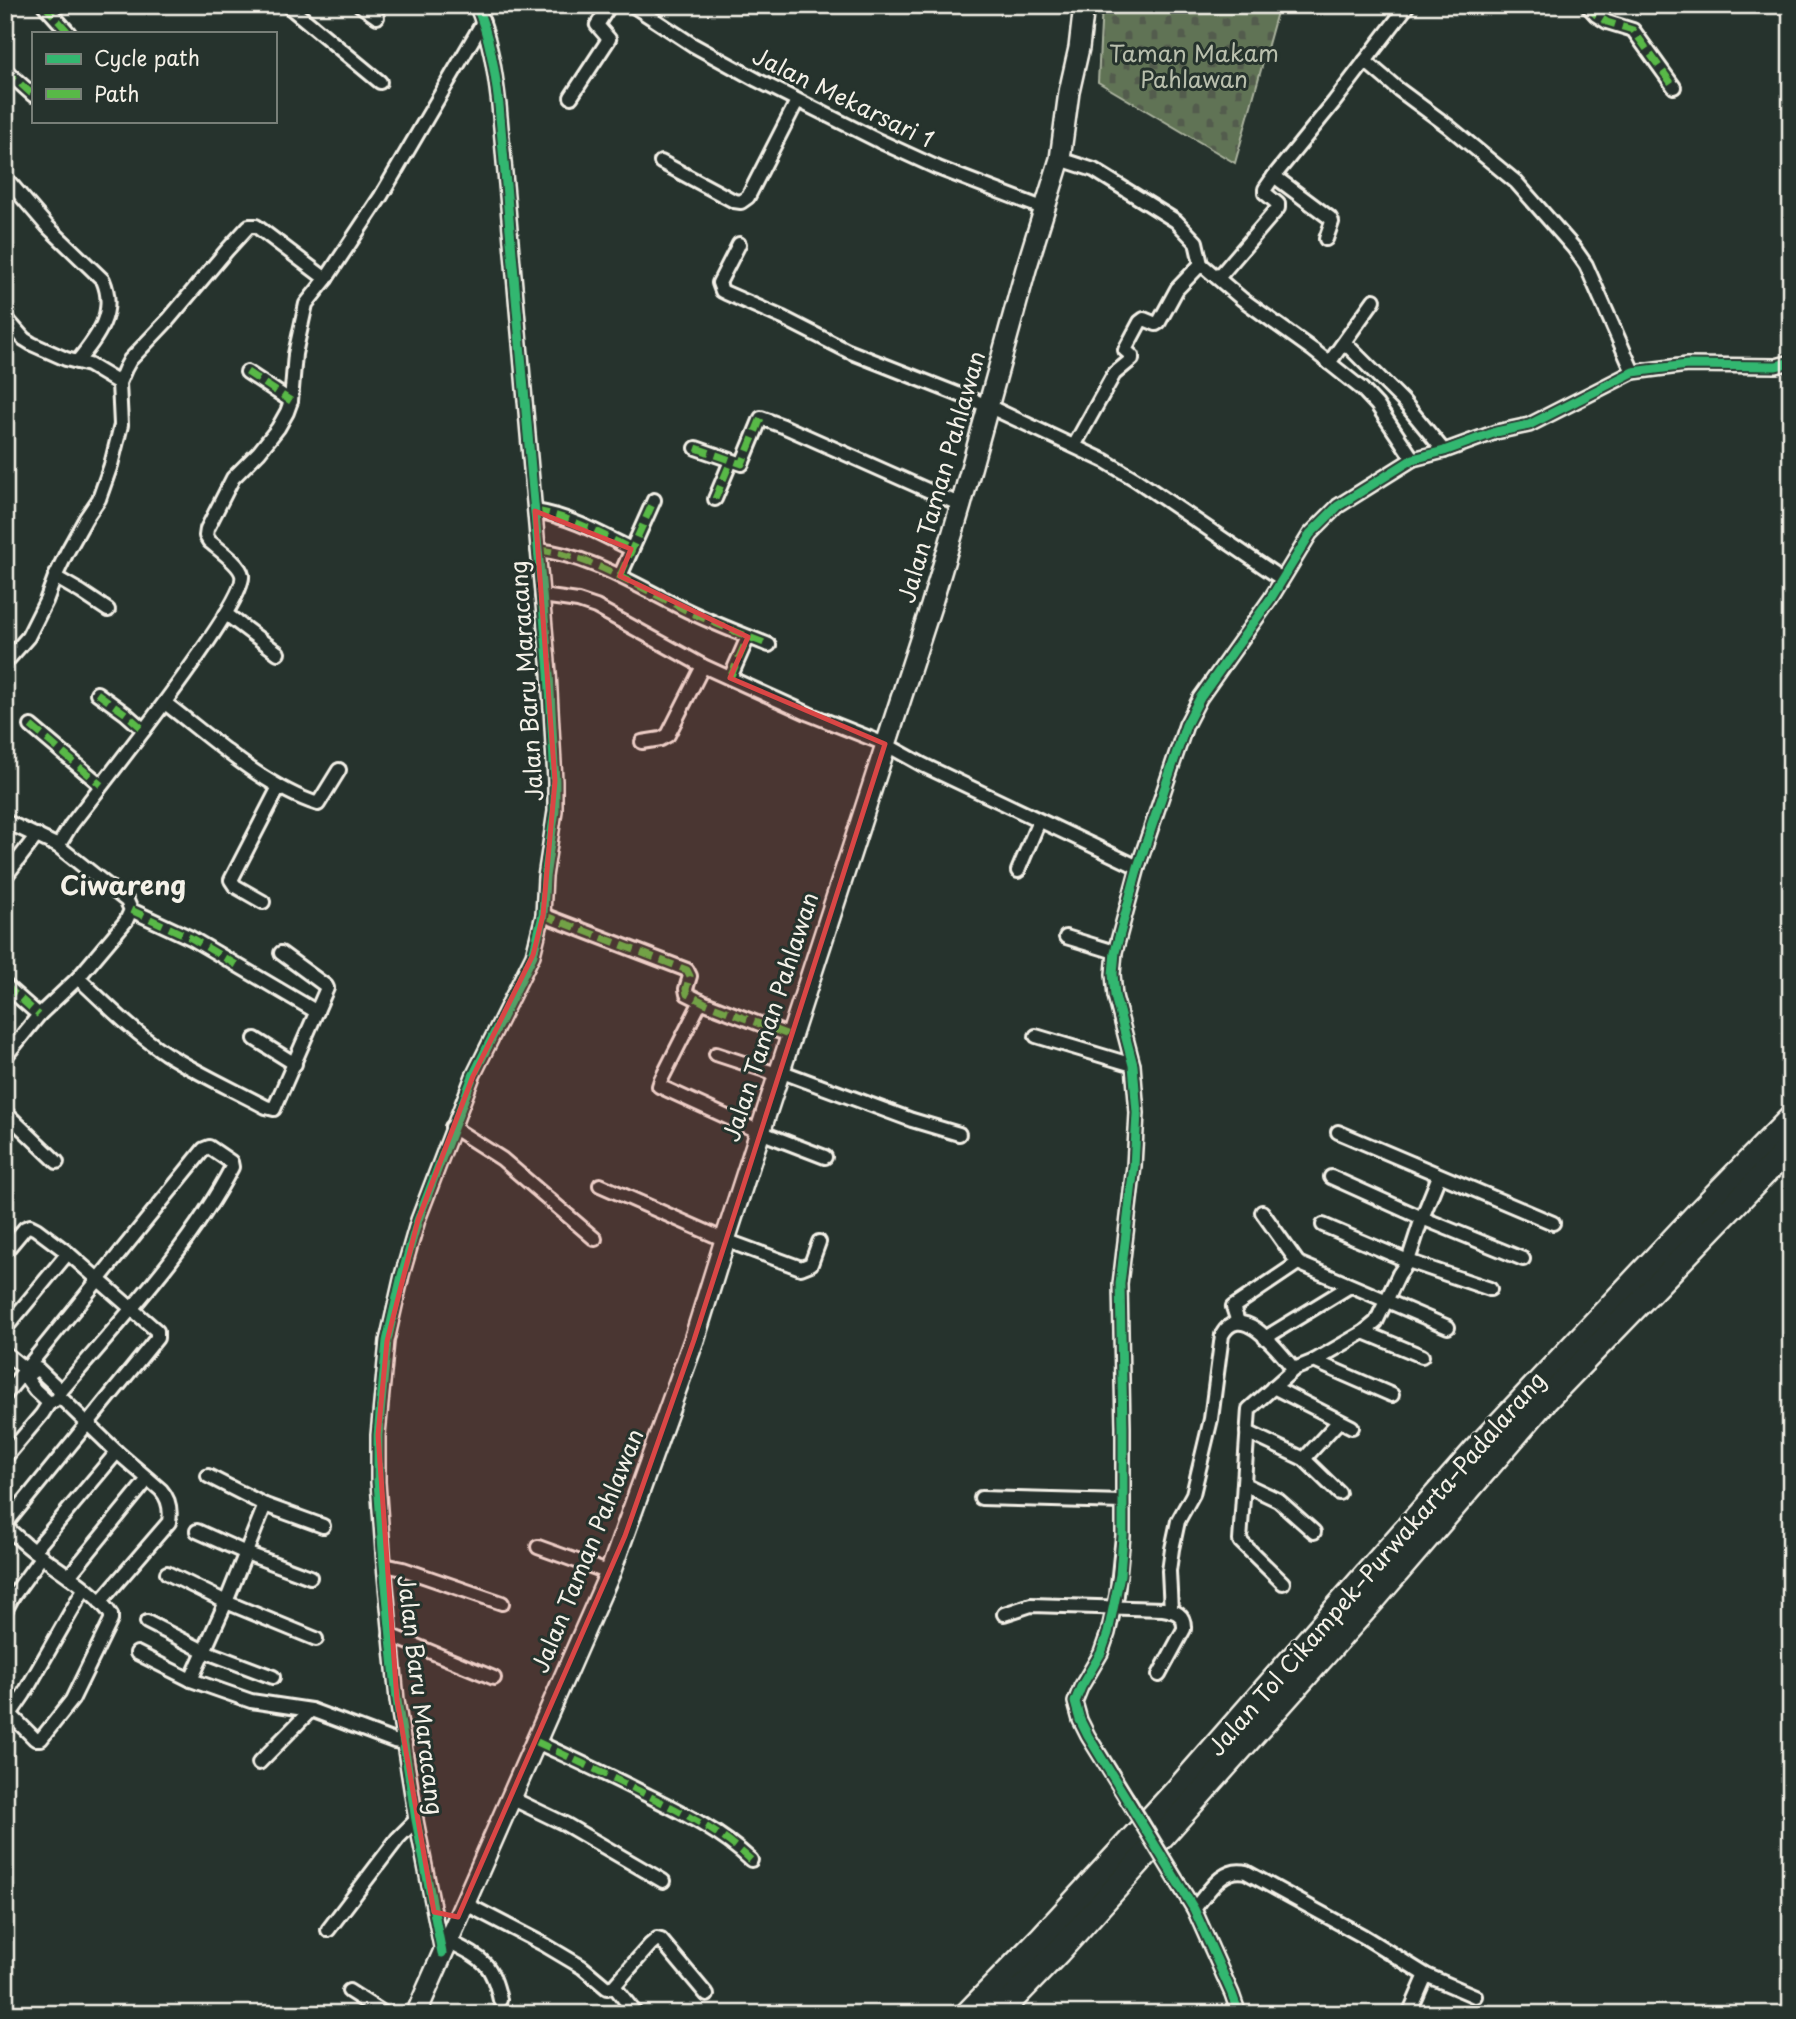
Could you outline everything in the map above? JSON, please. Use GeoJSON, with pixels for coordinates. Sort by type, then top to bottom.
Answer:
{"type":"FeatureCollection","features":[{"type":"Feature","properties":{"kind":"highway","name":"Jalan Tol Cikampek–Purwakarta–Padalarang"},"geometry":{"type":"LineString","coordinates":[[967,2014],[1178,1789],[1504,1418],[1700,1210],[1791,1118]]}},
{"type":"Feature","properties":{"kind":"highway","name":"Jalan Tol Cikampek–Purwakarta–Padalarang"},"geometry":{"type":"LineString","coordinates":[[999,2014],[1194,1802],[1542,1404],[1791,1146]]}},
{"type":"Feature","properties":{"kind":"main road","name":"Jalan Taman Pahlawan"},"geometry":{"type":"LineString","coordinates":[[416,2014],[610,1573],[694,1340],[961,505],[1026,269],[1060,159],[1084,5]]}},
{"type":"Feature","properties":{"kind":"street"},"geometry":{"type":"LineString","coordinates":[[44,5],[68,32]]}},
{"type":"Feature","properties":{"kind":"street"},"geometry":{"type":"LineString","coordinates":[[287,5],[380,82]]}},
{"type":"Feature","properties":{"kind":"street"},"geometry":{"type":"LineString","coordinates":[[360,5],[377,18]]}},
{"type":"Feature","properties":{"kind":"street","name":"Jalan Baru Maracang"},"geometry":{"type":"LineString","coordinates":[[445,1947],[434,1912],[416,1820],[397,1700],[390,1635],[378,1482],[378,1434],[387,1341],[418,1220],[452,1127],[473,1076],[533,955],[543,915],[545,877],[555,811],[551,695],[499,105],[495,70],[476,5]]}},
{"type":"Feature","properties":{"kind":"street"},"geometry":{"type":"LineString","coordinates":[[570,97],[609,39],[597,25],[610,5]]}},
{"type":"Feature","properties":{"kind":"street","name":"Jalan Mekarsari 1"},"geometry":{"type":"LineString","coordinates":[[632,5],[693,45],[797,101],[917,159],[1045,209]]}},
{"type":"Feature","properties":{"kind":"street"},"geometry":{"type":"LineString","coordinates":[[1218,278],[1278,208],[1278,204],[1265,192],[1274,176],[1408,5]]}},
{"type":"Feature","properties":{"kind":"street"},"geometry":{"type":"LineString","coordinates":[[1591,7],[1607,22],[1633,30],[1674,87]]}},
{"type":"Feature","properties":{"kind":"street"},"geometry":{"type":"LineString","coordinates":[[58,846],[165,702],[226,614],[243,581],[242,572],[209,541],[206,536],[207,529],[233,478],[278,428],[291,401],[295,354],[306,304],[326,279],[381,195],[483,22]]}},
{"type":"Feature","properties":{"kind":"street"},"geometry":{"type":"LineString","coordinates":[[1365,61],[1516,182],[1574,248],[1587,265],[1633,372]]}},
{"type":"Feature","properties":{"kind":"street"},"geometry":{"type":"LineString","coordinates":[[5,70],[32,94]]}},
{"type":"Feature","properties":{"kind":"street"},"geometry":{"type":"LineString","coordinates":[[661,162],[734,201],[741,202],[747,197],[797,101]]}},
{"type":"Feature","properties":{"kind":"street"},"geometry":{"type":"LineString","coordinates":[[1060,159],[1094,170],[1177,221],[1196,242],[1201,264],[1242,299],[1329,362],[1377,405],[1413,459]]}},
{"type":"Feature","properties":{"kind":"street"},"geometry":{"type":"LineString","coordinates":[[1274,176],[1330,218],[1332,222],[1326,239]]}},
{"type":"Feature","properties":{"kind":"street"},"geometry":{"type":"LineString","coordinates":[[5,177],[47,226],[105,285],[108,312],[77,362]]}},
{"type":"Feature","properties":{"kind":"street"},"geometry":{"type":"LineString","coordinates":[[5,663],[28,637],[55,577],[86,517],[99,499],[121,425],[120,383],[130,360],[249,226],[256,226],[326,279]]}},
{"type":"Feature","properties":{"kind":"street"},"geometry":{"type":"LineString","coordinates":[[739,244],[719,283],[726,293],[848,351],[988,406],[1074,446],[1135,479],[1282,579]]}},
{"type":"Feature","properties":{"kind":"street"},"geometry":{"type":"LineString","coordinates":[[1074,446],[1114,374],[1132,359],[1125,350],[1140,322],[1144,319],[1156,324],[1159,322],[1177,289],[1201,264]]}},
{"type":"Feature","properties":{"kind":"street"},"geometry":{"type":"LineString","coordinates":[[1329,362],[1374,300]]}},
{"type":"Feature","properties":{"kind":"street"},"geometry":{"type":"LineString","coordinates":[[5,317],[23,339],[46,352],[89,365],[120,383]]}},
{"type":"Feature","properties":{"kind":"street"},"geometry":{"type":"LineString","coordinates":[[1345,343],[1403,401],[1444,451]]}},
{"type":"Feature","properties":{"kind":"street"},"geometry":{"type":"LineString","coordinates":[[1239,2014],[1194,1909],[1088,1735],[1075,1702],[1101,1653],[1114,1609],[1120,1575],[1123,1427],[1120,1303],[1137,1126],[1137,1091],[1112,974],[1115,952],[1138,867],[1186,725],[1200,698],[1310,534],[1324,518],[1413,459],[1496,432],[1529,425],[1633,372],[1688,365],[1776,366],[1791,362]]}},
{"type":"Feature","properties":{"kind":"street"},"geometry":{"type":"LineString","coordinates":[[247,372],[291,401]]}},
{"type":"Feature","properties":{"kind":"street"},"geometry":{"type":"LineString","coordinates":[[696,447],[742,464],[761,418],[961,505]]}},
{"type":"Feature","properties":{"kind":"street"},"geometry":{"type":"LineString","coordinates":[[715,499],[730,461]]}},
{"type":"Feature","properties":{"kind":"street"},"geometry":{"type":"LineString","coordinates":[[620,576],[653,500]]}},
{"type":"Feature","properties":{"kind":"street"},"geometry":{"type":"LineString","coordinates":[[535,511],[550,513],[596,531],[631,549]]}},
{"type":"Feature","properties":{"kind":"street"},"geometry":{"type":"LineString","coordinates":[[538,551],[564,554],[620,576],[673,604],[769,645]]}},
{"type":"Feature","properties":{"kind":"street"},"geometry":{"type":"LineString","coordinates":[[55,577],[108,610]]}},
{"type":"Feature","properties":{"kind":"street"},"geometry":{"type":"LineString","coordinates":[[542,596],[578,601],[596,607],[703,666],[790,706],[885,744],[913,761],[1138,867]]}},
{"type":"Feature","properties":{"kind":"street"},"geometry":{"type":"LineString","coordinates":[[226,614],[278,653]]}},
{"type":"Feature","properties":{"kind":"street"},"geometry":{"type":"LineString","coordinates":[[730,678],[748,637]]}},
{"type":"Feature","properties":{"kind":"street"},"geometry":{"type":"LineString","coordinates":[[642,742],[668,736],[703,666]]}},
{"type":"Feature","properties":{"kind":"street"},"geometry":{"type":"LineString","coordinates":[[97,693],[144,730]]}},
{"type":"Feature","properties":{"kind":"street"},"geometry":{"type":"LineString","coordinates":[[165,702],[217,743],[295,796],[318,804],[339,770]]}},
{"type":"Feature","properties":{"kind":"street"},"geometry":{"type":"LineString","coordinates":[[30,726],[102,785]]}},
{"type":"Feature","properties":{"kind":"street"},"geometry":{"type":"LineString","coordinates":[[262,902],[235,886],[231,880],[279,787]]}},
{"type":"Feature","properties":{"kind":"street"},"geometry":{"type":"LineString","coordinates":[[5,821],[58,846],[127,901],[131,910],[191,937],[317,1012]]}},
{"type":"Feature","properties":{"kind":"street"},"geometry":{"type":"LineString","coordinates":[[1018,871],[1039,821]]}},
{"type":"Feature","properties":{"kind":"street"},"geometry":{"type":"LineString","coordinates":[[5,877],[37,835]]}},
{"type":"Feature","properties":{"kind":"street"},"geometry":{"type":"LineString","coordinates":[[5,1057],[38,1015],[78,978],[126,922],[131,910]]}},
{"type":"Feature","properties":{"kind":"street"},"geometry":{"type":"LineString","coordinates":[[543,915],[687,970],[690,976],[686,992],[701,1001],[791,1036]]}},
{"type":"Feature","properties":{"kind":"street"},"geometry":{"type":"LineString","coordinates":[[1066,937],[1115,952]]}},
{"type":"Feature","properties":{"kind":"street"},"geometry":{"type":"LineString","coordinates":[[78,978],[163,1051],[202,1075],[272,1109],[276,1108],[327,988],[281,953]]}},
{"type":"Feature","properties":{"kind":"street"},"geometry":{"type":"LineString","coordinates":[[5,985],[38,1015]]}},
{"type":"Feature","properties":{"kind":"street"},"geometry":{"type":"LineString","coordinates":[[701,1001],[659,1086],[760,1132],[825,1157]]}},
{"type":"Feature","properties":{"kind":"street"},"geometry":{"type":"LineString","coordinates":[[1036,1036],[1133,1065]]}},
{"type":"Feature","properties":{"kind":"street"},"geometry":{"type":"LineString","coordinates":[[255,1039],[295,1064]]}},
{"type":"Feature","properties":{"kind":"street"},"geometry":{"type":"LineString","coordinates":[[716,1054],[780,1072],[912,1120],[959,1134]]}},
{"type":"Feature","properties":{"kind":"street"},"geometry":{"type":"LineString","coordinates":[[5,1112],[57,1162]]}},
{"type":"Feature","properties":{"kind":"street"},"geometry":{"type":"LineString","coordinates":[[452,1127],[502,1159],[595,1239]]}},
{"type":"Feature","properties":{"kind":"street"},"geometry":{"type":"LineString","coordinates":[[1338,1132],[1553,1223]]}},
{"type":"Feature","properties":{"kind":"street"},"geometry":{"type":"LineString","coordinates":[[5,1395],[27,1372],[204,1149],[209,1147],[231,1162],[232,1167],[209,1207],[131,1308],[5,1458]]}},
{"type":"Feature","properties":{"kind":"street"},"geometry":{"type":"LineString","coordinates":[[1283,1583],[1240,1541],[1248,1409],[1294,1368],[1314,1361],[1376,1322],[1408,1261],[1439,1176]]}},
{"type":"Feature","properties":{"kind":"street"},"geometry":{"type":"LineString","coordinates":[[1331,1177],[1523,1259]]}},
{"type":"Feature","properties":{"kind":"street"},"geometry":{"type":"LineString","coordinates":[[600,1185],[724,1240],[801,1268],[811,1264],[819,1242]]}},
{"type":"Feature","properties":{"kind":"street"},"geometry":{"type":"LineString","coordinates":[[1262,1212],[1297,1263],[1448,1327]]}},
{"type":"Feature","properties":{"kind":"street"},"geometry":{"type":"LineString","coordinates":[[1323,1225],[1408,1261],[1490,1289]]}},
{"type":"Feature","properties":{"kind":"street"},"geometry":{"type":"LineString","coordinates":[[5,1252],[25,1228],[30,1226],[68,1253],[158,1331],[157,1338],[5,1525],[38,1554],[69,1576],[100,1602],[109,1611],[111,1620],[66,1709],[38,1740],[7,1714],[24,1694],[84,1589]]}},
{"type":"Feature","properties":{"kind":"street"},"geometry":{"type":"LineString","coordinates":[[5,1329],[68,1253]]}},
{"type":"Feature","properties":{"kind":"street"},"geometry":{"type":"LineString","coordinates":[[1238,1322],[1233,1307],[1297,1263]]}},
{"type":"Feature","properties":{"kind":"street"},"geometry":{"type":"LineString","coordinates":[[1265,1338],[1350,1286]]}},
{"type":"Feature","properties":{"kind":"street"},"geometry":{"type":"LineString","coordinates":[[1171,1611],[1169,1572],[1178,1521],[1193,1494],[1209,1431],[1222,1335],[1228,1327],[1238,1322],[1247,1322],[1294,1368]]}},
{"type":"Feature","properties":{"kind":"street"},"geometry":{"type":"LineString","coordinates":[[1364,1332],[1422,1356]]}},
{"type":"Feature","properties":{"kind":"street"},"geometry":{"type":"LineString","coordinates":[[5,1353],[27,1372],[31,1386],[56,1396],[166,1496],[169,1522],[100,1602]]}},
{"type":"Feature","properties":{"kind":"street"},"geometry":{"type":"LineString","coordinates":[[1314,1361],[1392,1395]]}},
{"type":"Feature","properties":{"kind":"street"},"geometry":{"type":"LineString","coordinates":[[1273,1387],[1352,1427]]}},
{"type":"Feature","properties":{"kind":"street"},"geometry":{"type":"LineString","coordinates":[[1304,1459],[1339,1421]]}},
{"type":"Feature","properties":{"kind":"street"},"geometry":{"type":"LineString","coordinates":[[1247,1432],[1304,1459],[1339,1493]]}},
{"type":"Feature","properties":{"kind":"street"},"geometry":{"type":"LineString","coordinates":[[5,1611],[9,1593],[117,1452]]}},
{"type":"Feature","properties":{"kind":"street"},"geometry":{"type":"LineString","coordinates":[[208,1476],[265,1505],[323,1526]]}},
{"type":"Feature","properties":{"kind":"street"},"geometry":{"type":"LineString","coordinates":[[69,1576],[149,1479]]}},
{"type":"Feature","properties":{"kind":"street"},"geometry":{"type":"LineString","coordinates":[[1244,1484],[1279,1500],[1314,1532]]}},
{"type":"Feature","properties":{"kind":"street"},"geometry":{"type":"LineString","coordinates":[[981,1498],[1123,1502]]}},
{"type":"Feature","properties":{"kind":"street"},"geometry":{"type":"LineString","coordinates":[[191,1680],[265,1505]]}},
{"type":"Feature","properties":{"kind":"street"},"geometry":{"type":"LineString","coordinates":[[197,1531],[310,1577]]}},
{"type":"Feature","properties":{"kind":"street"},"geometry":{"type":"LineString","coordinates":[[538,1547],[610,1573]]}},
{"type":"Feature","properties":{"kind":"street"},"geometry":{"type":"LineString","coordinates":[[384,1565],[502,1603]]}},
{"type":"Feature","properties":{"kind":"street"},"geometry":{"type":"LineString","coordinates":[[167,1573],[226,1602],[316,1639]]}},
{"type":"Feature","properties":{"kind":"street"},"geometry":{"type":"LineString","coordinates":[[1004,1615],[1031,1605],[1171,1611],[1182,1616],[1184,1629],[1159,1675]]}},
{"type":"Feature","properties":{"kind":"street"},"geometry":{"type":"LineString","coordinates":[[148,1622],[204,1651],[273,1677]]}},
{"type":"Feature","properties":{"kind":"street"},"geometry":{"type":"LineString","coordinates":[[390,1635],[494,1678]]}},
{"type":"Feature","properties":{"kind":"street"},"geometry":{"type":"LineString","coordinates":[[137,1653],[191,1680],[251,1701],[311,1710],[405,1743]]}},
{"type":"Feature","properties":{"kind":"street"},"geometry":{"type":"LineString","coordinates":[[259,1763],[311,1710]]}},
{"type":"Feature","properties":{"kind":"street"},"geometry":{"type":"LineString","coordinates":[[537,1742],[684,1812],[724,1836],[751,1860]]}},
{"type":"Feature","properties":{"kind":"street"},"geometry":{"type":"LineString","coordinates":[[511,1798],[576,1830],[663,1881]]}},
{"type":"Feature","properties":{"kind":"street"},"geometry":{"type":"LineString","coordinates":[[328,1930],[398,1838],[416,1820]]}},
{"type":"Feature","properties":{"kind":"street"},"geometry":{"type":"LineString","coordinates":[[1194,1909],[1225,1875],[1246,1871],[1363,1936],[1426,1975],[1475,1996]]}},
{"type":"Feature","properties":{"kind":"street"},"geometry":{"type":"LineString","coordinates":[[434,1912],[461,1910],[545,1945],[582,1968],[607,1988],[614,1986],[650,1944],[657,1939],[661,1940],[707,1995]]}},
{"type":"Feature","properties":{"kind":"street"},"geometry":{"type":"LineString","coordinates":[[445,1947],[477,1956],[490,1968],[500,2000]]}},
{"type":"Feature","properties":{"kind":"street"},"geometry":{"type":"LineString","coordinates":[[1409,2014],[1426,1975]]}},
{"type":"Feature","properties":{"kind":"street"},"geometry":{"type":"LineString","coordinates":[[614,1986],[636,2014]]}},
{"type":"Feature","properties":{"kind":"street"},"geometry":{"type":"LineString","coordinates":[[349,1990],[385,2014]]}},
{"type":"Feature","properties":{"kind":"highlighted area"},"geometry":{"type":"Polygon","coordinates":[[[535,511],[631,549],[620,576],[748,637],[730,678],[885,744],[694,1340],[625,1536],[458,1917],[434,1912],[397,1700],[378,1435],[387,1341],[418,1220],[473,1076],[533,955],[543,915],[555,781],[535,511]]]}},
{"type":"Feature","properties":{"kind":"green space","name":"Taman Makam Pahlawan"},"geometry":{"type":"Polygon","coordinates":[[[1102,5],[1279,5],[1235,163],[1098,82],[1102,5]]]}},
{"type":"Feature","properties":{"kind":"marked path"},"geometry":{"type":"LineString","coordinates":[[44,5],[68,32]]}},
{"type":"Feature","properties":{"kind":"marked path"},"geometry":{"type":"LineString","coordinates":[[1587,5],[1607,22],[1633,30],[1674,87]]}},
{"type":"Feature","properties":{"kind":"marked path"},"geometry":{"type":"LineString","coordinates":[[5,70],[32,94]]}},
{"type":"Feature","properties":{"kind":"marked path"},"geometry":{"type":"LineString","coordinates":[[247,372],[291,401]]}},
{"type":"Feature","properties":{"kind":"marked path"},"geometry":{"type":"LineString","coordinates":[[696,448],[742,464],[761,418]]}},
{"type":"Feature","properties":{"kind":"marked path"},"geometry":{"type":"LineString","coordinates":[[715,499],[731,461]]}},
{"type":"Feature","properties":{"kind":"marked path"},"geometry":{"type":"LineString","coordinates":[[620,576],[654,500]]}},
{"type":"Feature","properties":{"kind":"marked path"},"geometry":{"type":"LineString","coordinates":[[535,511],[572,521],[631,549]]}},
{"type":"Feature","properties":{"kind":"marked path"},"geometry":{"type":"LineString","coordinates":[[538,550],[591,563],[697,615],[769,645]]}},
{"type":"Feature","properties":{"kind":"marked path"},"geometry":{"type":"LineString","coordinates":[[730,678],[748,637]]}},
{"type":"Feature","properties":{"kind":"marked path"},"geometry":{"type":"LineString","coordinates":[[97,693],[144,730]]}},
{"type":"Feature","properties":{"kind":"marked path"},"geometry":{"type":"LineString","coordinates":[[31,726],[101,785]]}},
{"type":"Feature","properties":{"kind":"marked path"},"geometry":{"type":"LineString","coordinates":[[131,910],[191,938],[240,967]]}},
{"type":"Feature","properties":{"kind":"marked path"},"geometry":{"type":"LineString","coordinates":[[543,915],[687,970],[690,976],[687,994],[791,1036]]}},
{"type":"Feature","properties":{"kind":"marked path"},"geometry":{"type":"LineString","coordinates":[[5,985],[39,1015]]}},
{"type":"Feature","properties":{"kind":"marked path"},"geometry":{"type":"LineString","coordinates":[[537,1742],[687,1816],[714,1831],[751,1860]]}},
{"type":"Feature","properties":{"kind":"cycle path"},"geometry":{"type":"LineString","coordinates":[[442,1953],[416,1820],[397,1700],[384,1565],[378,1482],[378,1435],[387,1341],[418,1220],[473,1076],[533,955],[543,915],[545,877],[555,811],[549,673],[499,105],[494,67],[476,5]]}},
{"type":"Feature","properties":{"kind":"cycle path"},"geometry":{"type":"LineString","coordinates":[[1239,2014],[1194,1909],[1088,1736],[1075,1702],[1101,1653],[1108,1633],[1120,1575],[1123,1536],[1120,1284],[1134,1166],[1137,1113],[1133,1065],[1115,996],[1113,974],[1115,952],[1138,867],[1186,725],[1200,698],[1271,598],[1310,534],[1338,506],[1413,459],[1496,432],[1529,425],[1633,372],[1687,365],[1776,366],[1791,362]]}},
{"type":"Feature","properties":{"kind":"district","name":"Ciwareng"},"geometry":{"type":"Point","coordinates":[123,886]}}]}
